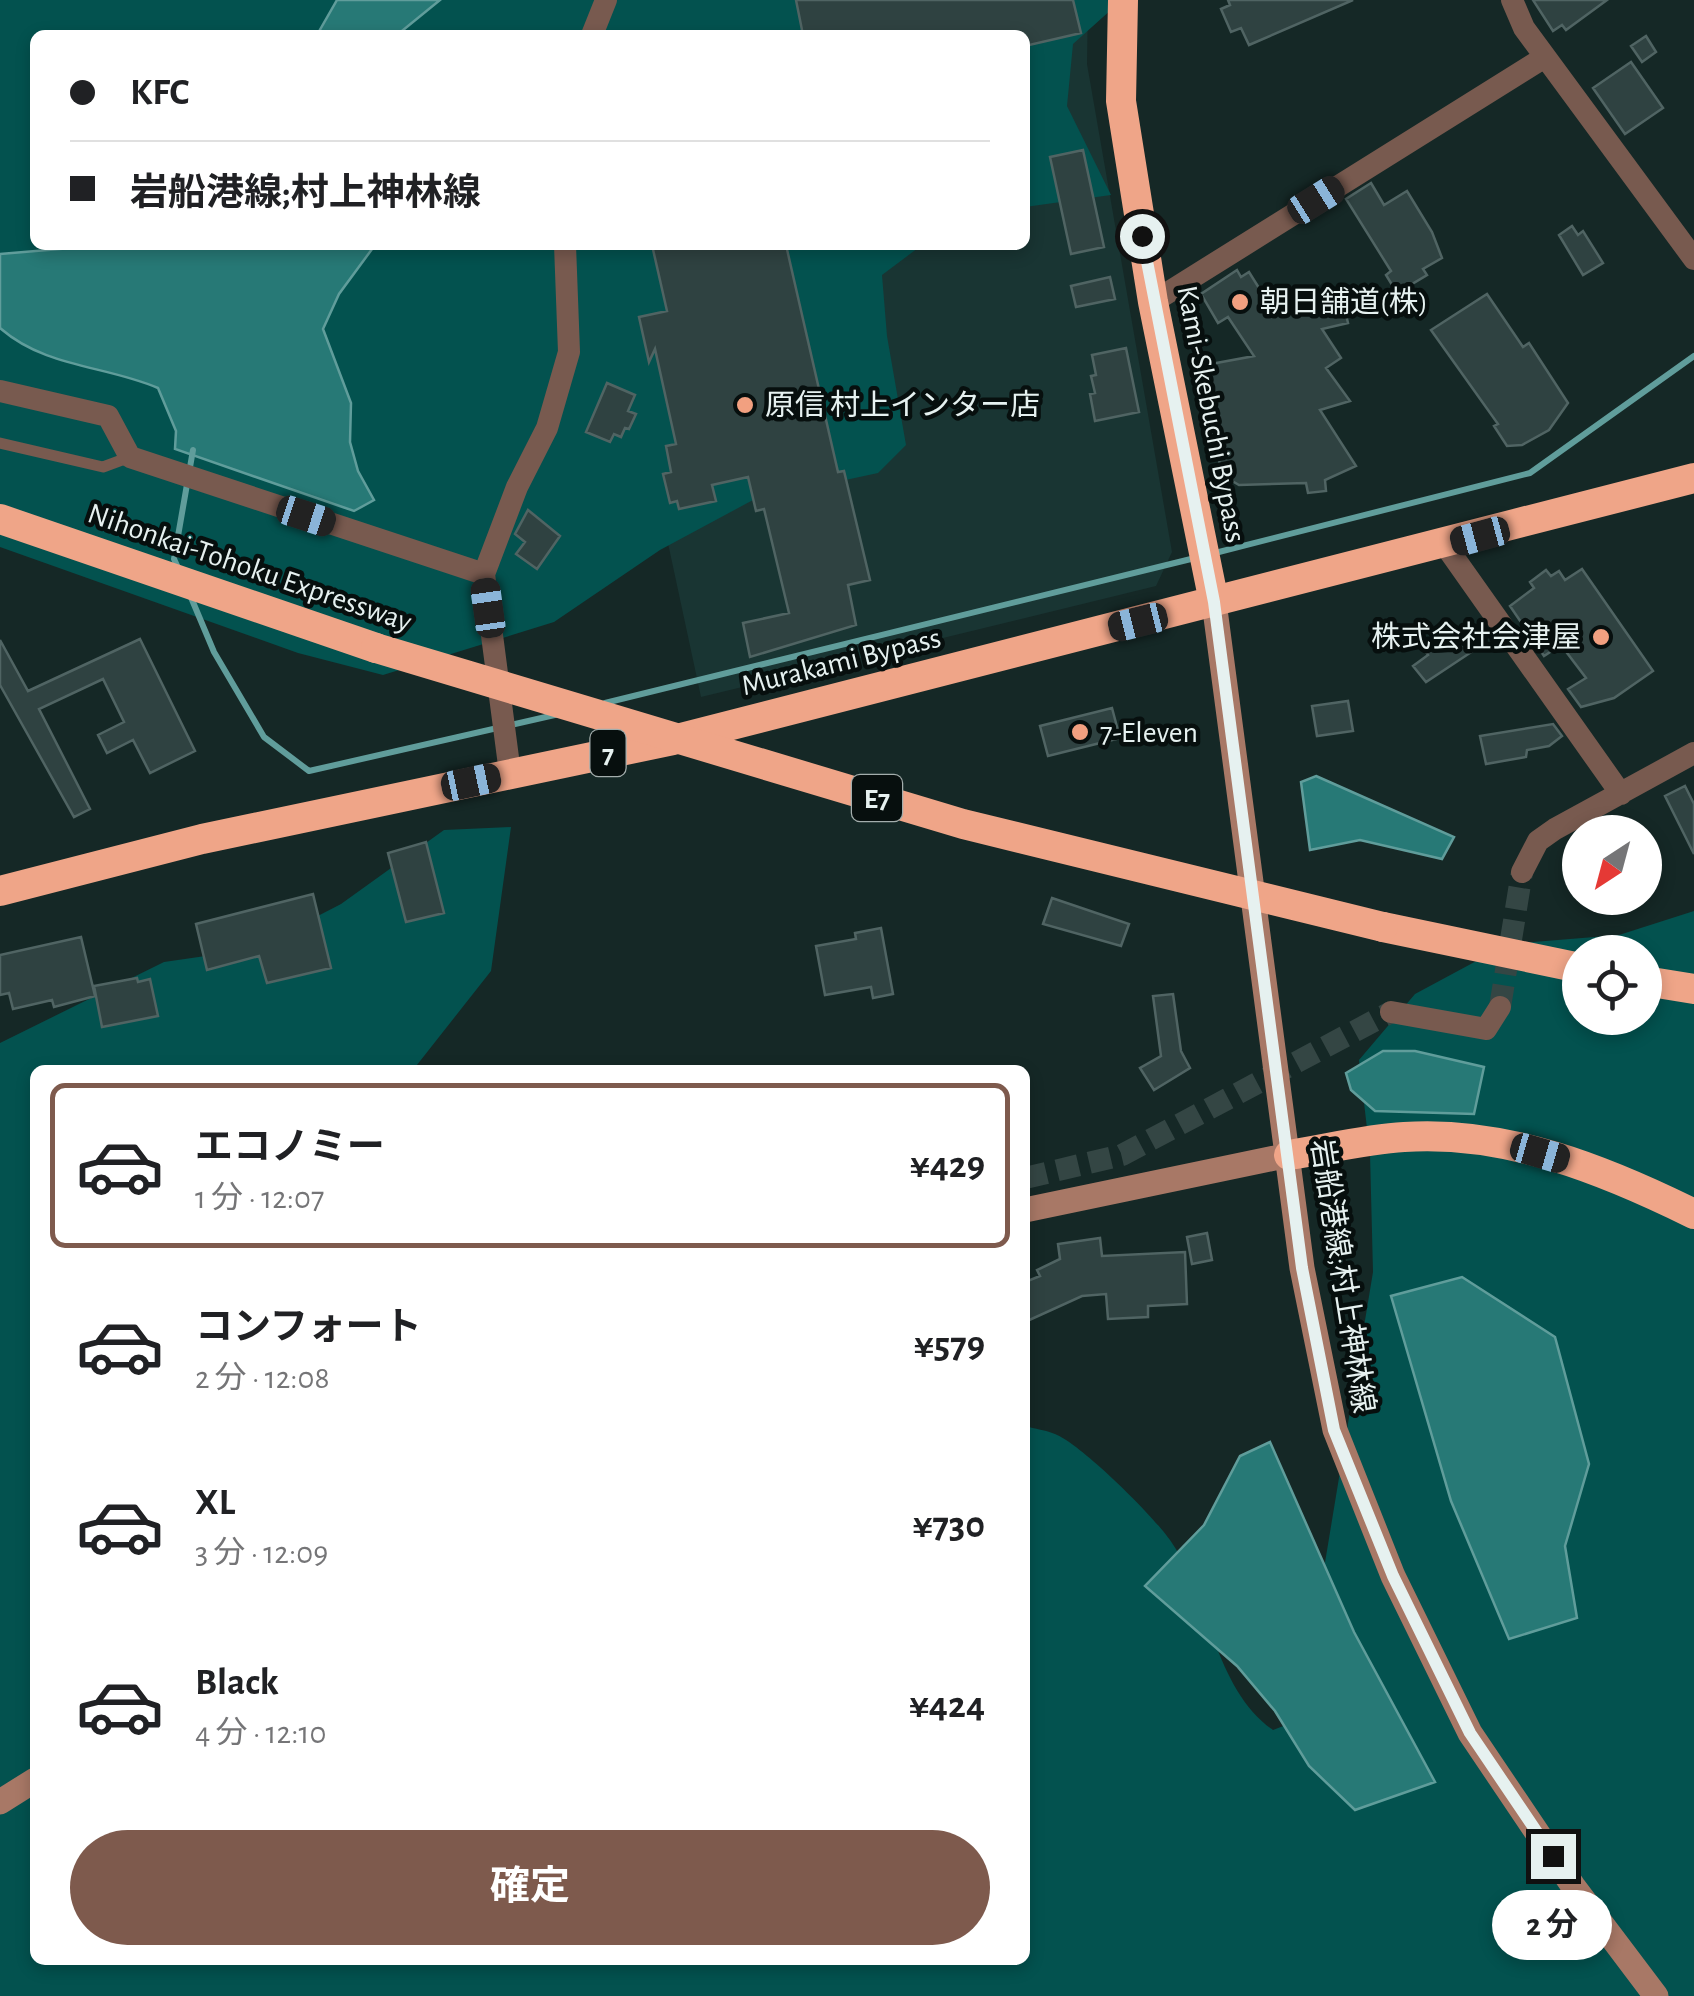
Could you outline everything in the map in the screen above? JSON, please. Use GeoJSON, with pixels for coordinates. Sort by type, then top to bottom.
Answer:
{"type":"FeatureCollection","features":[{"type":"Feature","properties":{"kind":"highway","name":"Kami-Skebuchi Bypass"},"geometry":{"type":"LineString","coordinates":[[1123,0],[1121,101],[1153,302],[1214,602]]}},
{"type":"Feature","properties":{"kind":"highway","name":"Murakami Bypass"},"geometry":{"type":"LineString","coordinates":[[0,891],[202,839],[673,740],[1445,545],[1694,478]]}},
{"type":"Feature","properties":{"kind":"highway","name":"Nihonkai-Tohoku Expressway"},"geometry":{"type":"LineString","coordinates":[[0,520],[376,648],[963,824],[1383,926],[1562,964]]}},
{"type":"Feature","properties":{"kind":"highway"},"geometry":{"type":"LineString","coordinates":[[1662,984],[1694,989]]}},
{"type":"Feature","properties":{"kind":"highway"},"geometry":{"type":"LineString","coordinates":[[1289,1155],[1404,1137],[1510,1144],[1641,1187],[1694,1214]]}},
{"type":"Feature","properties":{"kind":"highway"},"geometry":{"type":"LineString","coordinates":[[1289,1155],[1451,1155],[1506,1162],[1569,1178],[1694,1234]]}},
{"type":"Feature","properties":{"kind":"main road","name":"岩船港線;村上神林線"},"geometry":{"type":"LineString","coordinates":[[1214,602],[1302,1268],[1334,1430],[1393,1576],[1470,1733],[1573,1886],[1656,1996]]}},
{"type":"Feature","properties":{"kind":"main road"},"geometry":{"type":"LineString","coordinates":[[1030,1209],[1289,1155]]}},
{"type":"Feature","properties":{"kind":"main road"},"geometry":{"type":"LineString","coordinates":[[0,1802],[30,1783]]}},
{"type":"Feature","properties":{"kind":"street"},"geometry":{"type":"LineString","coordinates":[[594,30],[606,0]]}},
{"type":"Feature","properties":{"kind":"street"},"geometry":{"type":"LineString","coordinates":[[1512,0],[1524,28],[1694,259]]}},
{"type":"Feature","properties":{"kind":"street"},"geometry":{"type":"LineString","coordinates":[[1153,302],[1545,57]]}},
{"type":"Feature","properties":{"kind":"street"},"geometry":{"type":"LineString","coordinates":[[510,774],[484,574],[517,488],[548,428],[569,352],[566,250]]}},
{"type":"Feature","properties":{"kind":"street"},"geometry":{"type":"LineString","coordinates":[[0,392],[108,416],[130,457],[484,574]]}},
{"type":"Feature","properties":{"kind":"street"},"geometry":{"type":"LineString","coordinates":[[1445,545],[1621,794]]}},
{"type":"Feature","properties":{"kind":"street"},"geometry":{"type":"LineString","coordinates":[[1522,872],[1538,842],[1694,753]]}},
{"type":"Feature","properties":{"kind":"street"},"geometry":{"type":"LineString","coordinates":[[1392,1012],[1486,1029],[1500,1007]]}},
{"type":"Feature","properties":{"kind":"lane"},"geometry":{"type":"LineString","coordinates":[[0,443],[103,467],[130,457]]}},
{"type":"Feature","properties":{"kind":"shaded area"},"geometry":{"type":"Polygon","coordinates":[[[0,0],[1122,0],[1073,44],[1067,106],[1111,195],[1030,206],[1030,30],[30,30],[30,250],[915,250],[882,275],[887,336],[906,445],[878,473],[753,500],[660,550],[554,622],[383,675],[298,653],[0,547],[0,0]]]}},
{"type":"Feature","properties":{"kind":"shaded area"},"geometry":{"type":"Polygon","coordinates":[[[337,0],[440,0],[403,30],[320,30],[337,0]]]}},
{"type":"Feature","properties":{"kind":"shaded area"},"geometry":{"type":"Polygon","coordinates":[[[1088,0],[1087,64],[1172,552],[1156,586],[701,697],[605,250],[1030,250],[1030,32],[1088,0]]]}},
{"type":"Feature","properties":{"kind":"shaded area"},"geometry":{"type":"Polygon","coordinates":[[[48,250],[371,250],[339,294],[323,329],[351,403],[350,442],[358,471],[374,500],[354,511],[175,449],[176,431],[158,388],[36,351],[0,328],[0,254],[48,250]]]}},
{"type":"Feature","properties":{"kind":"shaded area"},"geometry":{"type":"Polygon","coordinates":[[[1316,776],[1454,837],[1442,859],[1360,840],[1310,850],[1301,782],[1316,776]]]}},
{"type":"Feature","properties":{"kind":"shaded area"},"geometry":{"type":"Polygon","coordinates":[[[511,827],[491,971],[417,1065],[30,1065],[30,1965],[1030,1965],[1030,1427],[1067,1441],[1099,1466],[1172,1543],[1196,1590],[1225,1667],[1253,1712],[1273,1730],[1299,1720],[1373,1272],[1370,1154],[1359,1060],[1415,994],[1508,944],[1562,940],[1562,1035],[1662,1035],[1662,935],[1619,935],[1694,911],[1694,1996],[0,1996],[0,1043],[164,962],[254,949],[341,904],[444,830],[511,827]]]}},
{"type":"Feature","properties":{"kind":"shaded area"},"geometry":{"type":"Polygon","coordinates":[[[1383,1051],[1415,1051],[1484,1067],[1474,1114],[1375,1111],[1351,1090],[1346,1073],[1383,1051]]]}},
{"type":"Feature","properties":{"kind":"shaded area"},"geometry":{"type":"Polygon","coordinates":[[[1462,1277],[1555,1337],[1589,1464],[1565,1546],[1577,1618],[1509,1639],[1451,1501],[1391,1296],[1462,1277]]]}},
{"type":"Feature","properties":{"kind":"shaded area"},"geometry":{"type":"Polygon","coordinates":[[[1270,1442],[1354,1632],[1435,1782],[1355,1810],[1309,1766],[1275,1711],[1237,1666],[1145,1586],[1204,1525],[1240,1456],[1270,1442]]]}},
{"type":"Feature","properties":{"kind":"building"},"geometry":{"type":"Polygon","coordinates":[[[796,0],[1073,0],[1081,33],[1030,45],[1030,30],[802,30],[796,0]]]}},
{"type":"Feature","properties":{"kind":"building"},"geometry":{"type":"Polygon","coordinates":[[[1228,0],[1353,0],[1249,45],[1241,28],[1231,32],[1221,9],[1230,5],[1228,0]]]}},
{"type":"Feature","properties":{"kind":"building"},"geometry":{"type":"Polygon","coordinates":[[[1533,0],[1607,0],[1566,30],[1562,25],[1553,31],[1533,0]]]}},
{"type":"Feature","properties":{"kind":"building"},"geometry":{"type":"Polygon","coordinates":[[[1646,36],[1656,52],[1642,62],[1631,46],[1646,36]]]}},
{"type":"Feature","properties":{"kind":"building"},"geometry":{"type":"Polygon","coordinates":[[[1631,62],[1663,108],[1625,134],[1593,88],[1631,62]]]}},
{"type":"Feature","properties":{"kind":"building"},"geometry":{"type":"Polygon","coordinates":[[[1083,150],[1104,247],[1071,254],[1050,157],[1083,150]]]}},
{"type":"Feature","properties":{"kind":"building"},"geometry":{"type":"Polygon","coordinates":[[[1371,183],[1384,205],[1407,191],[1432,232],[1442,258],[1423,269],[1427,275],[1397,293],[1386,275],[1391,271],[1346,199],[1371,183]]]}},
{"type":"Feature","properties":{"kind":"building"},"geometry":{"type":"Polygon","coordinates":[[[1572,226],[1578,235],[1583,231],[1603,263],[1583,275],[1559,235],[1572,226]]]}},
{"type":"Feature","properties":{"kind":"building","name":"原信 村上インター店"},"geometry":{"type":"Polygon","coordinates":[[[653,250],[787,250],[838,472],[844,471],[870,580],[848,585],[856,625],[750,657],[743,623],[789,613],[764,509],[756,511],[748,477],[712,485],[716,501],[679,509],[677,501],[670,503],[663,474],[671,472],[666,446],[676,444],[655,349],[649,362],[639,317],[667,311],[653,250]]]}},
{"type":"Feature","properties":{"kind":"building"},"geometry":{"type":"Polygon","coordinates":[[[1237,270],[1241,277],[1249,272],[1269,304],[1292,290],[1310,315],[1344,306],[1348,323],[1322,329],[1341,358],[1326,368],[1350,401],[1320,410],[1356,466],[1325,480],[1326,491],[1308,493],[1306,483],[1239,485],[1222,475],[1200,366],[1254,356],[1228,317],[1218,323],[1201,294],[1237,270]]]}},
{"type":"Feature","properties":{"kind":"building"},"geometry":{"type":"Polygon","coordinates":[[[1110,277],[1115,299],[1076,307],[1071,286],[1110,277]]]}},
{"type":"Feature","properties":{"kind":"building"},"geometry":{"type":"Polygon","coordinates":[[[1487,294],[1523,347],[1529,343],[1568,403],[1549,430],[1522,445],[1507,446],[1494,426],[1498,424],[1431,330],[1487,294]]]}},
{"type":"Feature","properties":{"kind":"building"},"geometry":{"type":"Polygon","coordinates":[[[1126,348],[1139,412],[1095,421],[1090,394],[1095,393],[1091,376],[1096,375],[1092,355],[1126,348]]]}},
{"type":"Feature","properties":{"kind":"building"},"geometry":{"type":"Polygon","coordinates":[[[607,383],[635,395],[628,411],[636,414],[629,429],[625,428],[621,437],[614,434],[610,442],[586,432],[607,383]]]}},
{"type":"Feature","properties":{"kind":"building"},"geometry":{"type":"Polygon","coordinates":[[[528,510],[560,536],[537,569],[516,554],[525,542],[515,534],[528,510]]]}},
{"type":"Feature","properties":{"kind":"building","name":"株式会社会津屋"},"geometry":{"type":"Polygon","coordinates":[[[1582,569],[1653,671],[1614,698],[1581,707],[1568,689],[1586,678],[1561,645],[1544,656],[1510,606],[1534,588],[1530,582],[1546,570],[1551,576],[1559,571],[1565,580],[1582,569]]]}},
{"type":"Feature","properties":{"kind":"building"},"geometry":{"type":"Polygon","coordinates":[[[1470,626],[1482,645],[1426,682],[1413,666],[1428,655],[1426,652],[1470,626]]]}},
{"type":"Feature","properties":{"kind":"building"},"geometry":{"type":"Polygon","coordinates":[[[140,639],[195,751],[150,773],[133,740],[107,753],[98,735],[124,722],[103,679],[39,709],[90,809],[74,817],[0,685],[0,640],[28,691],[140,639]]]}},
{"type":"Feature","properties":{"kind":"building"},"geometry":{"type":"Polygon","coordinates":[[[1348,701],[1353,731],[1317,736],[1312,706],[1348,701]]]}},
{"type":"Feature","properties":{"kind":"building","name":"7-Eleven"},"geometry":{"type":"Polygon","coordinates":[[[1112,708],[1120,738],[1048,756],[1040,726],[1112,708]]]}},
{"type":"Feature","properties":{"kind":"building"},"geometry":{"type":"Polygon","coordinates":[[[1553,724],[1562,736],[1549,746],[1527,750],[1526,757],[1486,764],[1480,736],[1553,724]]]}},
{"type":"Feature","properties":{"kind":"building"},"geometry":{"type":"Polygon","coordinates":[[[1685,786],[1694,804],[1694,854],[1665,796],[1685,786]]]}},
{"type":"Feature","properties":{"kind":"building"},"geometry":{"type":"Polygon","coordinates":[[[426,842],[444,913],[406,922],[388,853],[426,842]]]}},
{"type":"Feature","properties":{"kind":"building"},"geometry":{"type":"Polygon","coordinates":[[[313,894],[331,968],[267,983],[259,956],[207,970],[196,924],[313,894]]]}},
{"type":"Feature","properties":{"kind":"building"},"geometry":{"type":"Polygon","coordinates":[[[1052,898],[1129,924],[1121,946],[1043,924],[1052,898]]]}},
{"type":"Feature","properties":{"kind":"building"},"geometry":{"type":"Polygon","coordinates":[[[881,928],[893,994],[873,998],[871,987],[825,995],[816,946],[856,939],[855,933],[881,928]]]}},
{"type":"Feature","properties":{"kind":"building"},"geometry":{"type":"Polygon","coordinates":[[[81,937],[95,996],[54,1007],[52,1000],[13,1009],[9,993],[0,995],[0,955],[81,937]]]}},
{"type":"Feature","properties":{"kind":"building"},"geometry":{"type":"Polygon","coordinates":[[[137,978],[138,982],[150,979],[158,1016],[102,1027],[94,986],[137,978]]]}},
{"type":"Feature","properties":{"kind":"building"},"geometry":{"type":"Polygon","coordinates":[[[1173,994],[1181,1051],[1190,1068],[1154,1090],[1140,1068],[1161,1056],[1153,996],[1173,994]]]}},
{"type":"Feature","properties":{"kind":"building"},"geometry":{"type":"Polygon","coordinates":[[[1207,1233],[1212,1260],[1192,1264],[1187,1237],[1207,1233]]]}},
{"type":"Feature","properties":{"kind":"building"},"geometry":{"type":"Polygon","coordinates":[[[1100,1238],[1102,1256],[1185,1252],[1187,1304],[1148,1306],[1148,1317],[1108,1319],[1106,1294],[1082,1296],[1030,1320],[1030,1280],[1040,1276],[1037,1270],[1060,1259],[1058,1244],[1100,1238]]]}},
{"type":"Feature","properties":{"kind":"waterway"},"geometry":{"type":"LineString","coordinates":[[1211,554],[1530,473],[1694,356]]}},
{"type":"Feature","properties":{"kind":"waterway"},"geometry":{"type":"LineString","coordinates":[[179,570],[174,559],[193,450]]}},
{"type":"Feature","properties":{"kind":"waterway"},"geometry":{"type":"LineString","coordinates":[[605,703],[1195,558]]}},
{"type":"Feature","properties":{"kind":"waterway"},"geometry":{"type":"LineString","coordinates":[[190,595],[214,652],[264,737],[309,771],[559,714]]}},
{"type":"Feature","properties":{"kind":"tunnel"},"geometry":{"type":"LineString","coordinates":[[1500,1007],[1522,872]]}},
{"type":"Feature","properties":{"kind":"tunnel"},"geometry":{"type":"LineString","coordinates":[[1030,1177],[1122,1155],[1391,1012]]}},
{"type":"Feature","properties":{"kind":"place","name":"朝日舗道(株)"},"geometry":{"type":"Point","coordinates":[1240,302]}},
{"type":"Feature","properties":{"kind":"place","name":"原信 村上インター店"},"geometry":{"type":"Point","coordinates":[745,405]}},
{"type":"Feature","properties":{"kind":"place","name":"株式会社会津屋"},"geometry":{"type":"Point","coordinates":[1601,637]}},
{"type":"Feature","properties":{"kind":"place","name":"7-Eleven"},"geometry":{"type":"Point","coordinates":[1080,732]}},
{"type":"Feature","properties":{"kind":"route"},"geometry":{"type":"LineString","coordinates":[[1142,236],[1214,602],[1302,1268],[1334,1430],[1393,1576],[1470,1733],[1553,1856]]}}]}
